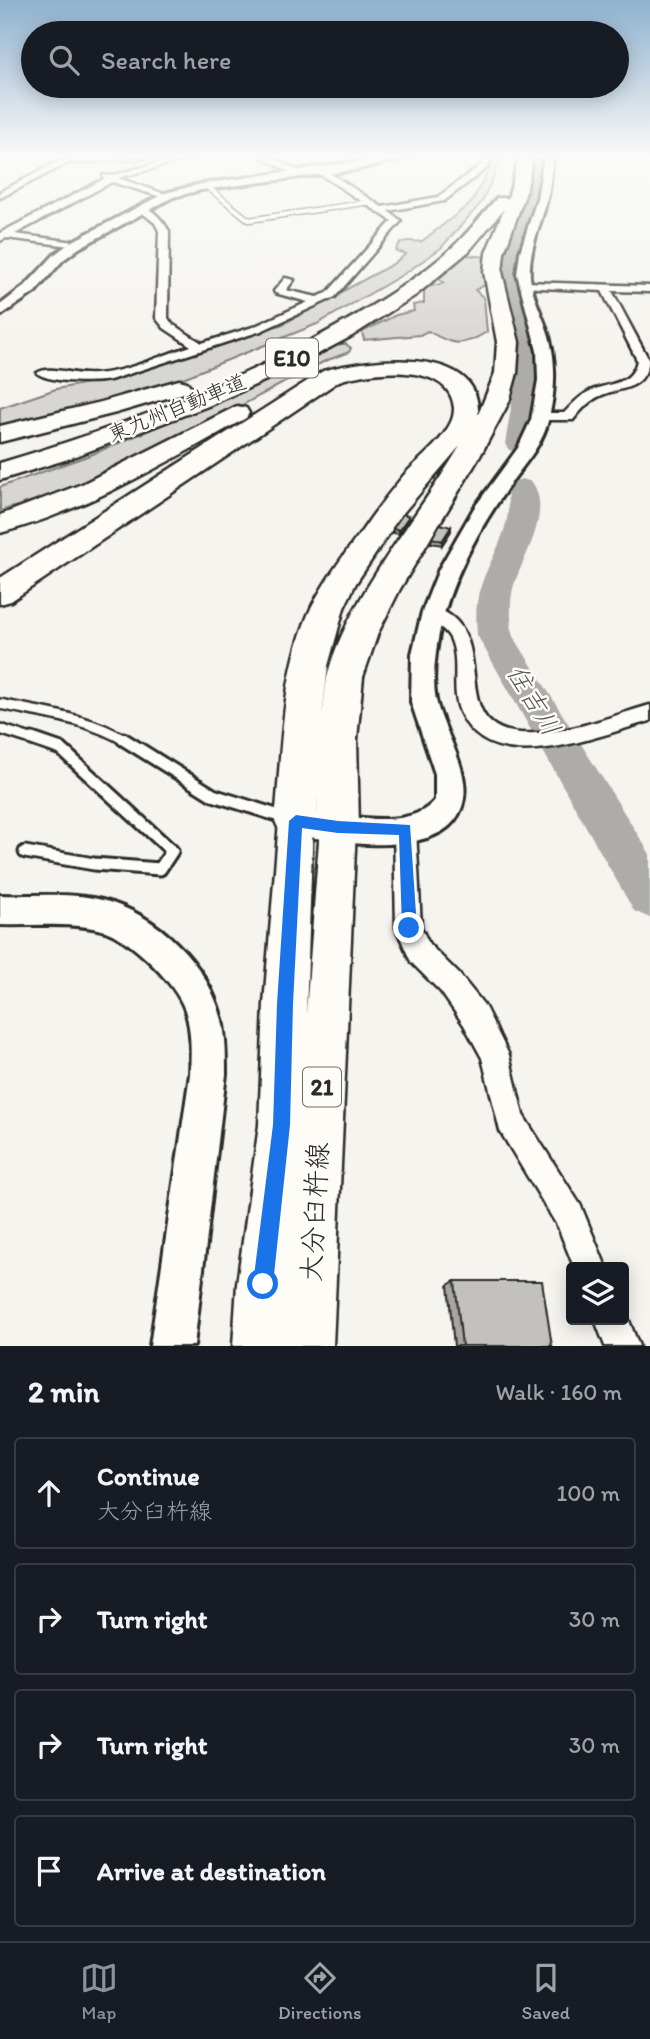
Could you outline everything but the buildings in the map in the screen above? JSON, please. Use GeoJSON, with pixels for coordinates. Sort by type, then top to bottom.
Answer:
{"type":"FeatureCollection","features":[{"type":"Feature","properties":{"kind":"highway","name":"東九州自動車道"},"geometry":{"type":"LineString","coordinates":[[0,458],[141,411],[269,357],[379,296],[444,251],[473,220]]}},
{"type":"Feature","properties":{"kind":"highway","name":"東九州自動車道"},"geometry":{"type":"LineString","coordinates":[[0,472],[121,433],[291,359],[427,280],[461,251],[490,220]]}},
{"type":"Feature","properties":{"kind":"highway"},"geometry":{"type":"LineString","coordinates":[[338,827],[338,738],[345,677],[361,633],[384,589],[467,456],[497,402],[506,373],[508,342],[493,272],[500,236],[507,220]]}},
{"type":"Feature","properties":{"kind":"highway"},"geometry":{"type":"LineString","coordinates":[[0,434],[108,408],[269,357]]}},
{"type":"Feature","properties":{"kind":"highway"},"geometry":{"type":"LineString","coordinates":[[0,524],[36,514],[95,490],[291,383],[320,370],[362,358],[422,360],[444,366],[466,377],[478,389],[484,403],[467,456]]}},
{"type":"Feature","properties":{"kind":"highway"},"geometry":{"type":"LineString","coordinates":[[0,593],[331,376],[365,366],[394,364],[434,373],[457,387],[466,408],[458,431],[410,485],[339,585],[319,631],[306,698],[296,821]]}},
{"type":"Feature","properties":{"kind":"highway"},"geometry":{"type":"LineString","coordinates":[[0,579],[52,557]]}},
{"type":"Feature","properties":{"kind":"main road","name":"大分臼杵線"},"geometry":{"type":"LineString","coordinates":[[260,1346],[263,1284],[282,1125],[285,1004],[296,821]]}},
{"type":"Feature","properties":{"kind":"main road","name":"大分臼杵線"},"geometry":{"type":"LineString","coordinates":[[306,1346],[338,827]]}},
{"type":"Feature","properties":{"kind":"street"},"geometry":{"type":"LineString","coordinates":[[2,236],[33,220]]}},
{"type":"Feature","properties":{"kind":"street"},"geometry":{"type":"LineString","coordinates":[[0,312],[30,289],[75,245],[123,220]]}},
{"type":"Feature","properties":{"kind":"street"},"geometry":{"type":"LineString","coordinates":[[156,220],[164,231],[162,318],[168,326],[201,347]]}},
{"type":"Feature","properties":{"kind":"street"},"geometry":{"type":"LineString","coordinates":[[43,373],[85,378],[106,377],[273,323],[335,291],[397,220]]}},
{"type":"Feature","properties":{"kind":"street"},"geometry":{"type":"LineString","coordinates":[[296,821],[338,827],[405,829],[433,821],[447,809],[452,795],[450,778],[424,699],[424,655],[432,613],[442,588],[488,502],[530,447],[541,416],[545,382],[544,352],[525,285],[526,250],[536,220]]}},
{"type":"Feature","properties":{"kind":"street"},"geometry":{"type":"LineString","coordinates":[[2,236],[75,245]]}},
{"type":"Feature","properties":{"kind":"street"},"geometry":{"type":"LineString","coordinates":[[289,279],[279,291],[318,301]]}},
{"type":"Feature","properties":{"kind":"street"},"geometry":{"type":"LineString","coordinates":[[525,285],[650,289]]}},
{"type":"Feature","properties":{"kind":"street"},"geometry":{"type":"LineString","coordinates":[[541,416],[568,417],[588,397],[632,383],[643,368],[643,360],[604,288]]}},
{"type":"Feature","properties":{"kind":"street"},"geometry":{"type":"LineString","coordinates":[[432,613],[444,620],[459,637],[463,647],[466,699],[475,720],[490,736],[513,741],[545,741],[650,713]]}},
{"type":"Feature","properties":{"kind":"street"},"geometry":{"type":"LineString","coordinates":[[405,829],[409,928],[420,953],[450,983],[474,1015],[495,1055],[510,1121],[570,1217],[588,1262]]}},
{"type":"Feature","properties":{"kind":"street"},"geometry":{"type":"LineString","coordinates":[[0,910],[75,912],[102,915],[122,923],[146,937],[184,974],[197,994],[209,1043],[208,1074],[172,1346]]}},
{"type":"Feature","properties":{"kind":"street"},"geometry":{"type":"LineString","coordinates":[[614,1325],[622,1346]]}},
{"type":"Feature","properties":{"kind":"lane"},"geometry":{"type":"LineString","coordinates":[[0,704],[71,719],[114,734],[213,795],[296,821]]}},
{"type":"Feature","properties":{"kind":"lane"},"geometry":{"type":"LineString","coordinates":[[0,729],[61,749],[172,851],[160,869],[94,864],[25,852]]}},
{"type":"Feature","properties":{"kind":"shaded area"},"geometry":{"type":"Polygon","coordinates":[[[449,220],[466,220],[441,248],[404,274],[317,324],[126,401],[0,430],[0,408],[56,389],[110,379],[283,324],[393,264],[406,254],[396,251],[400,244],[406,241],[421,242],[449,220]]]}},
{"type":"Feature","properties":{"kind":"shaded area"},"geometry":{"type":"Polygon","coordinates":[[[466,255],[488,257],[483,266],[485,285],[475,290],[484,298],[487,332],[457,343],[444,340],[428,331],[420,335],[364,340],[362,332],[396,315],[414,311],[413,305],[424,303],[424,288],[444,283],[438,279],[466,255]]]}},
{"type":"Feature","properties":{"kind":"shaded area"},"geometry":{"type":"Polygon","coordinates":[[[338,344],[346,344],[351,348],[349,352],[323,362],[129,465],[70,490],[0,511],[0,487],[90,455],[231,396],[338,344]]]}},
{"type":"Feature","properties":{"kind":"waterway","name":"住吉川"},"geometry":{"type":"LineString","coordinates":[[518,444],[529,366],[528,345],[513,286],[512,261],[524,220]]}},
{"type":"Feature","properties":{"kind":"waterway","name":"住吉川"},"geometry":{"type":"LineString","coordinates":[[522,488],[523,514],[517,544],[497,586],[493,612],[495,635],[650,896]]}},
{"type":"Feature","properties":{"kind":"route"},"geometry":{"type":"LineString","coordinates":[[263,1284],[282,1125],[285,1004],[296,821],[371,830],[405,829],[409,928]]}}]}
